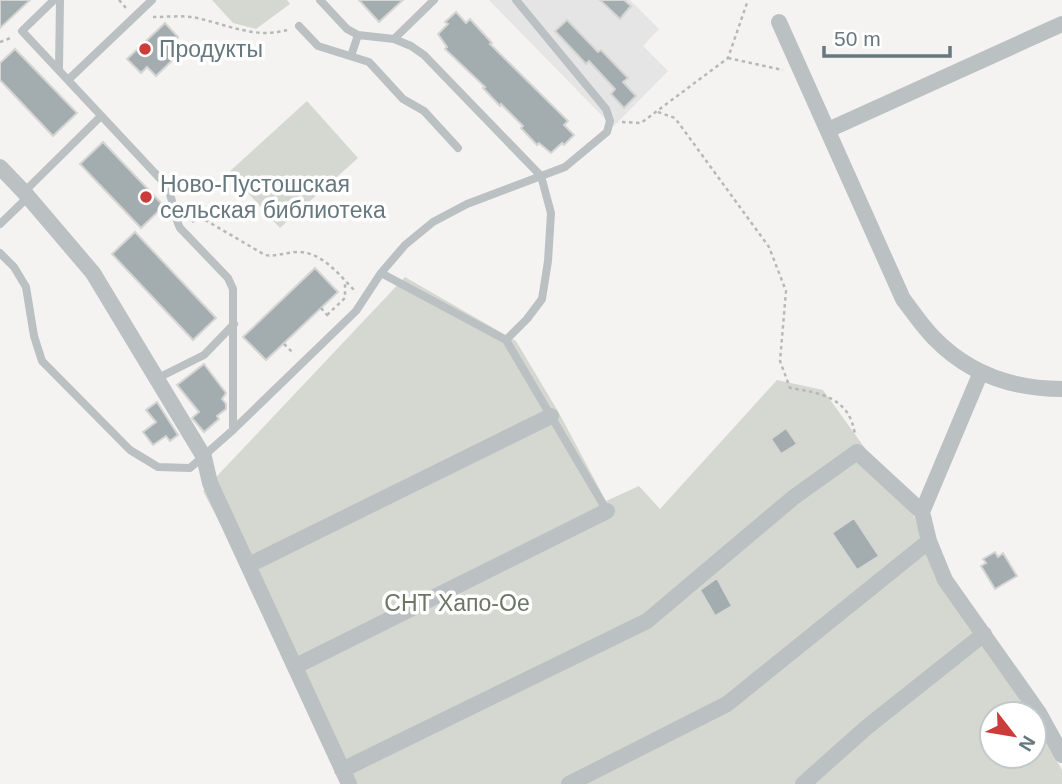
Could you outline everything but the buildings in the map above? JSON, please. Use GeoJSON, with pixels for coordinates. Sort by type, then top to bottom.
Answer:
{"type":"FeatureCollection","features":[{"type":"Feature","properties":{"kind":"street"},"geometry":{"type":"LineString","coordinates":[[779,22],[903,299],[934,338],[971,369],[1016,386],[1062,389]]}},
{"type":"Feature","properties":{"kind":"street"},"geometry":{"type":"LineString","coordinates":[[828,130],[1062,24]]}},
{"type":"Feature","properties":{"kind":"street"},"geometry":{"type":"LineString","coordinates":[[0,167],[93,272],[204,457],[210,483],[346,777],[647,621],[794,497],[857,452],[922,512],[929,541],[945,580],[1039,713],[1062,755]]}},
{"type":"Feature","properties":{"kind":"street"},"geometry":{"type":"LineString","coordinates":[[922,512],[981,372]]}},
{"type":"Feature","properties":{"kind":"street"},"geometry":{"type":"LineString","coordinates":[[249,565],[551,416]]}},
{"type":"Feature","properties":{"kind":"street"},"geometry":{"type":"LineString","coordinates":[[296,666],[607,510]]}},
{"type":"Feature","properties":{"kind":"street"},"geometry":{"type":"LineString","coordinates":[[569,784],[727,704],[929,541]]}},
{"type":"Feature","properties":{"kind":"street"},"geometry":{"type":"LineString","coordinates":[[803,784],[867,727],[984,634]]}},
{"type":"Feature","properties":{"kind":"lane"},"geometry":{"type":"LineString","coordinates":[[54,0],[22,31],[166,185],[180,228],[228,278],[233,289],[233,430]]}},
{"type":"Feature","properties":{"kind":"lane"},"geometry":{"type":"LineString","coordinates":[[58,70],[60,0]]}},
{"type":"Feature","properties":{"kind":"lane"},"geometry":{"type":"LineString","coordinates":[[68,80],[152,0]]}},
{"type":"Feature","properties":{"kind":"lane"},"geometry":{"type":"LineString","coordinates":[[320,0],[347,29],[358,35],[394,39],[424,55],[541,176],[551,214],[542,299],[506,340]]}},
{"type":"Feature","properties":{"kind":"lane"},"geometry":{"type":"LineString","coordinates":[[394,39],[434,0]]}},
{"type":"Feature","properties":{"kind":"lane"},"geometry":{"type":"LineString","coordinates":[[0,253],[14,267],[26,287],[34,336],[42,361],[130,450],[158,467],[190,468],[233,430],[356,310],[380,273],[405,245],[433,222],[467,204],[565,167],[607,132],[610,121],[607,109],[516,0]]}},
{"type":"Feature","properties":{"kind":"lane"},"geometry":{"type":"LineString","coordinates":[[299,26],[318,46],[369,62],[403,99],[424,111],[458,148]]}},
{"type":"Feature","properties":{"kind":"lane"},"geometry":{"type":"LineString","coordinates":[[351,57],[358,35]]}},
{"type":"Feature","properties":{"kind":"lane"},"geometry":{"type":"LineString","coordinates":[[0,224],[102,116]]}},
{"type":"Feature","properties":{"kind":"lane"},"geometry":{"type":"LineString","coordinates":[[380,273],[506,340],[607,510]]}},
{"type":"Feature","properties":{"kind":"lane"},"geometry":{"type":"LineString","coordinates":[[158,378],[204,355],[234,324]]}},
{"type":"Feature","properties":{"kind":"path"},"geometry":{"type":"LineString","coordinates":[[610,121],[641,123],[728,58],[748,0]]}},
{"type":"Feature","properties":{"kind":"path"},"geometry":{"type":"LineString","coordinates":[[134,17],[194,17],[263,34],[273,34],[299,26]]}},
{"type":"Feature","properties":{"kind":"path"},"geometry":{"type":"LineString","coordinates":[[728,58],[804,76]]}},
{"type":"Feature","properties":{"kind":"path"},"geometry":{"type":"LineString","coordinates":[[658,112],[675,118],[769,247],[786,291],[780,361],[790,388],[837,400],[853,422],[857,452]]}},
{"type":"Feature","properties":{"kind":"path"},"geometry":{"type":"LineString","coordinates":[[180,228],[197,219],[207,221],[265,255],[275,257],[297,252],[313,254],[329,264],[363,300]]}},
{"type":"Feature","properties":{"kind":"path"},"geometry":{"type":"LineString","coordinates":[[327,315],[345,298],[345,282]]}},
{"type":"Feature","properties":{"kind":"shaded area"},"geometry":{"type":"Polygon","coordinates":[[[489,0],[630,0],[659,29],[643,46],[668,71],[613,127],[489,0]]]}},
{"type":"Feature","properties":{"kind":"green space"},"geometry":{"type":"Polygon","coordinates":[[[212,0],[287,0],[290,4],[256,29],[233,23],[212,0]]]}},
{"type":"Feature","properties":{"kind":"green space"},"geometry":{"type":"Polygon","coordinates":[[[307,101],[358,158],[280,228],[229,172],[307,101]]]}},
{"type":"Feature","properties":{"kind":"green space","name":"СНТ Хапо-Ое"},"geometry":{"type":"Polygon","coordinates":[[[405,277],[516,341],[559,413],[606,501],[639,486],[660,509],[777,380],[823,390],[914,516],[935,577],[1021,700],[978,700],[978,770],[1048,770],[1048,744],[1062,770],[1062,784],[341,784],[243,567],[203,491],[405,277]]]}},
{"type":"Feature","properties":{"kind":"place","name":"Продукты"},"geometry":{"type":"Point","coordinates":[145,49]}},
{"type":"Feature","properties":{"kind":"place","name":"Ново-Пустошская сельская библиотека"},"geometry":{"type":"Point","coordinates":[146,197]}}]}
